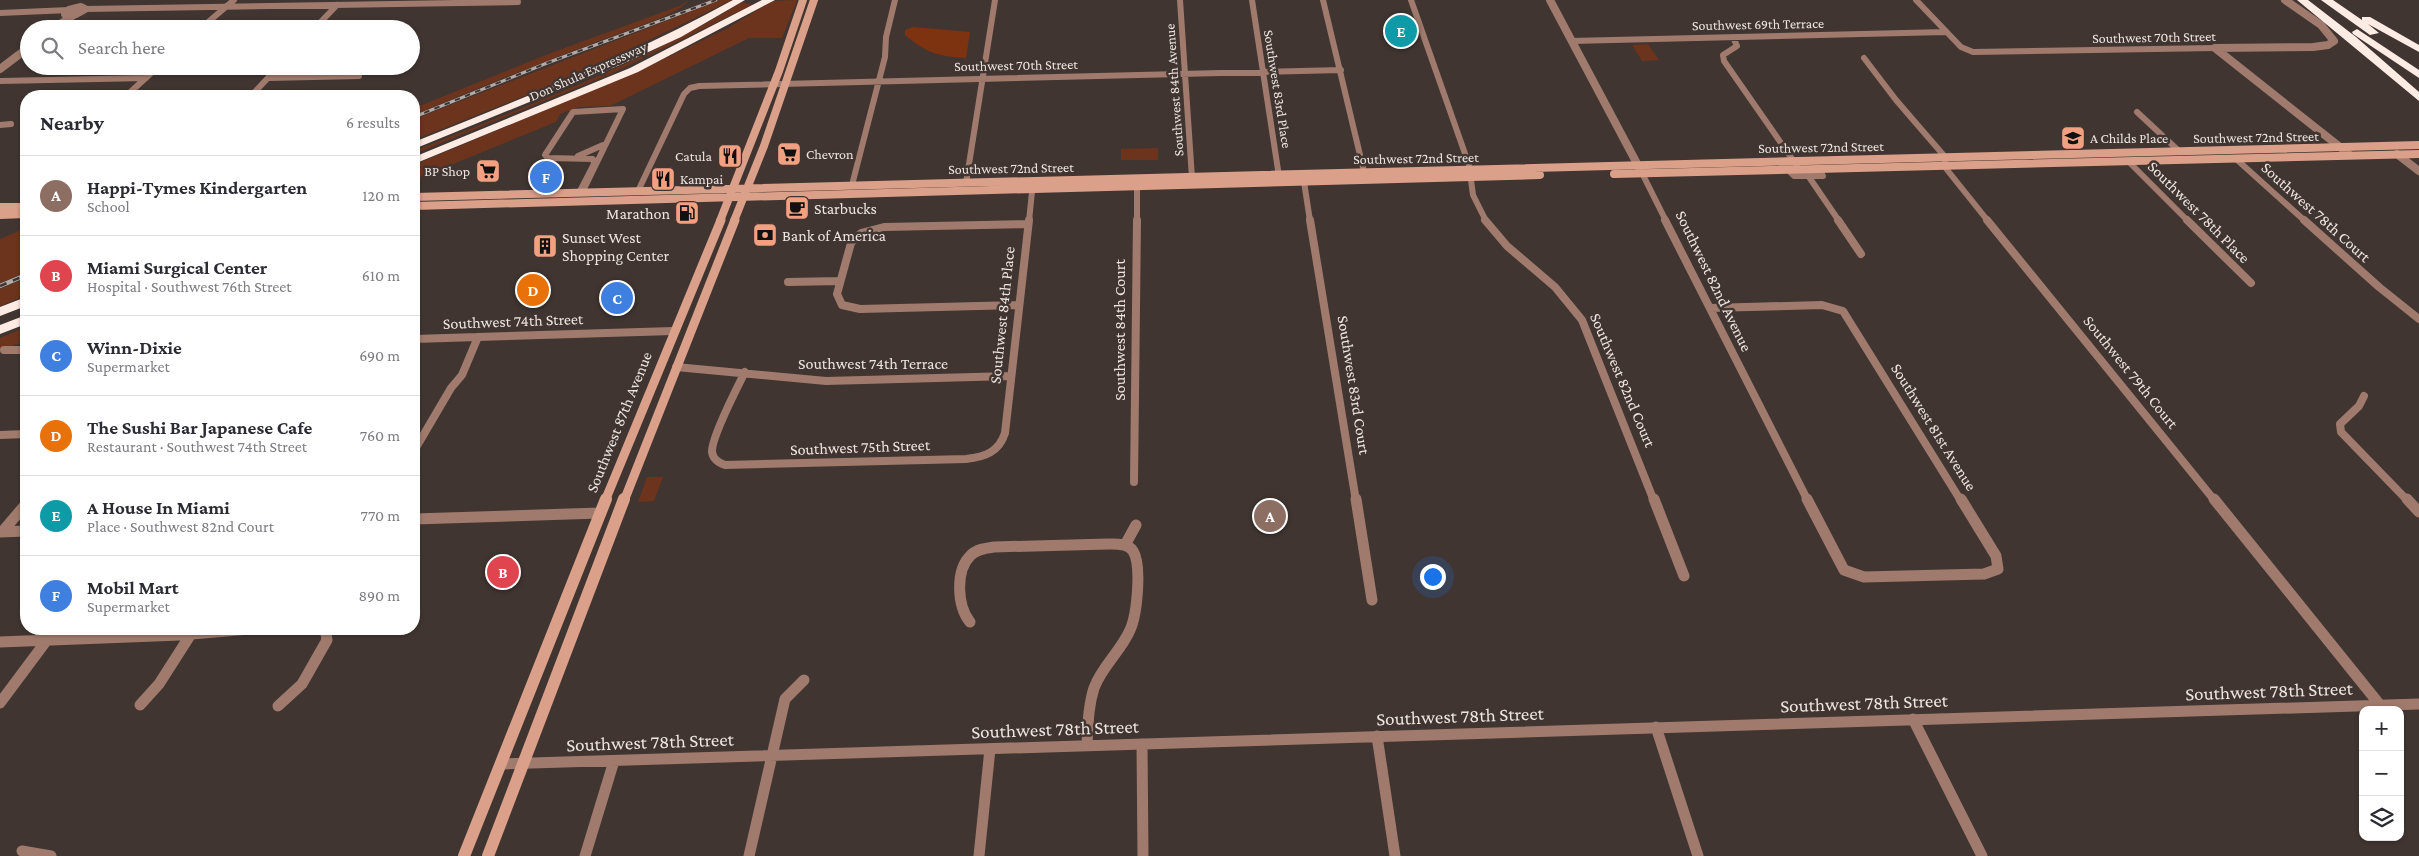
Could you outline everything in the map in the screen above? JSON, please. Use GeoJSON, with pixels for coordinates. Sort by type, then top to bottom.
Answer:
{"type":"FeatureCollection","features":[{"type":"Feature","properties":{"kind":"highway","name":"Don Shula Expressway"},"geometry":{"type":"LineString","coordinates":[[420,144],[616,63],[677,34],[740,0]]}},
{"type":"Feature","properties":{"kind":"highway","name":"Don Shula Expressway"},"geometry":{"type":"LineString","coordinates":[[420,159],[608,81],[770,0]]}},
{"type":"Feature","properties":{"kind":"highway"},"geometry":{"type":"LineString","coordinates":[[2302,0],[2352,39],[2419,98]]}},
{"type":"Feature","properties":{"kind":"highway"},"geometry":{"type":"LineString","coordinates":[[2310,0],[2419,75]]}},
{"type":"Feature","properties":{"kind":"highway"},"geometry":{"type":"LineString","coordinates":[[2326,0],[2419,63]]}},
{"type":"Feature","properties":{"kind":"highway"},"geometry":{"type":"LineString","coordinates":[[2336,0],[2419,49]]}},
{"type":"Feature","properties":{"kind":"highway"},"geometry":{"type":"LineString","coordinates":[[0,312],[20,304]]}},
{"type":"Feature","properties":{"kind":"highway"},"geometry":{"type":"LineString","coordinates":[[0,330],[20,322]]}},
{"type":"Feature","properties":{"kind":"main road","name":"Southwest 87th Avenue"},"geometry":{"type":"LineString","coordinates":[[464,856],[558,624],[673,331],[734,188],[774,84],[803,0]]}},
{"type":"Feature","properties":{"kind":"main road","name":"Southwest 87th Avenue"},"geometry":{"type":"LineString","coordinates":[[488,856],[646,442],[713,270],[748,188],[787,83],[801,34],[814,0]]}},
{"type":"Feature","properties":{"kind":"main road"},"geometry":{"type":"LineString","coordinates":[[788,40],[801,34]]}},
{"type":"Feature","properties":{"kind":"main road","name":"Southwest 72nd Street"},"geometry":{"type":"LineString","coordinates":[[1640,169],[1800,169],[2180,152],[2419,145]]}},
{"type":"Feature","properties":{"kind":"main road"},"geometry":{"type":"LineString","coordinates":[[2387,146],[2397,154]]}},
{"type":"Feature","properties":{"kind":"main road"},"geometry":{"type":"LineString","coordinates":[[2227,151],[2235,158]]}},
{"type":"Feature","properties":{"kind":"main road","name":"Southwest 72nd Street"},"geometry":{"type":"LineString","coordinates":[[420,206],[521,202],[607,196],[744,197],[927,192],[1032,185],[1640,169],[1794,162],[2128,160],[2419,154]]}},
{"type":"Feature","properties":{"kind":"main road"},"geometry":{"type":"LineString","coordinates":[[927,192],[936,188],[964,187],[966,183]]}},
{"type":"Feature","properties":{"kind":"main road","name":"Southwest 72nd Street"},"geometry":{"type":"LineString","coordinates":[[420,198],[580,193],[607,196],[638,191],[852,185],[966,183],[1032,185]]}},
{"type":"Feature","properties":{"kind":"main road"},"geometry":{"type":"LineString","coordinates":[[521,202],[526,194]]}},
{"type":"Feature","properties":{"kind":"main road"},"geometry":{"type":"LineString","coordinates":[[1,210],[20,208]]}},
{"type":"Feature","properties":{"kind":"main road"},"geometry":{"type":"LineString","coordinates":[[1,210],[20,213]]}},
{"type":"Feature","properties":{"kind":"main road"},"geometry":{"type":"LineString","coordinates":[[698,271],[713,270]]}},
{"type":"Feature","properties":{"kind":"main road"},"geometry":{"type":"LineString","coordinates":[[658,371],[676,367]]}},
{"type":"Feature","properties":{"kind":"main road"},"geometry":{"type":"LineString","coordinates":[[634,430],[639,432],[646,442]]}},
{"type":"Feature","properties":{"kind":"main road"},"geometry":{"type":"LineString","coordinates":[[600,513],[619,512]]}},
{"type":"Feature","properties":{"kind":"main road"},"geometry":{"type":"LineString","coordinates":[[558,624],[578,624]]}},
{"type":"Feature","properties":{"kind":"street"},"geometry":{"type":"LineString","coordinates":[[152,9],[163,0]]}},
{"type":"Feature","properties":{"kind":"street"},"geometry":{"type":"LineString","coordinates":[[210,20],[234,0]]}},
{"type":"Feature","properties":{"kind":"street"},"geometry":{"type":"LineString","coordinates":[[852,185],[887,51],[887,32],[895,0]]}},
{"type":"Feature","properties":{"kind":"street"},"geometry":{"type":"LineString","coordinates":[[966,183],[995,0]]}},
{"type":"Feature","properties":{"kind":"street","name":"Southwest 84th Avenue"},"geometry":{"type":"LineString","coordinates":[[1180,0],[1193,181]]}},
{"type":"Feature","properties":{"kind":"street","name":"Southwest 83rd Place"},"geometry":{"type":"LineString","coordinates":[[1252,0],[1279,179]]}},
{"type":"Feature","properties":{"kind":"street"},"geometry":{"type":"LineString","coordinates":[[1323,0],[1366,177]]}},
{"type":"Feature","properties":{"kind":"street","name":"Southwest 82nd Court"},"geometry":{"type":"LineString","coordinates":[[1411,0],[1470,174],[1475,202],[1494,233],[1556,286],[1571,303],[1585,324],[1684,576]]}},
{"type":"Feature","properties":{"kind":"street","name":"Southwest 82nd Avenue"},"geometry":{"type":"LineString","coordinates":[[1550,0],[1640,169],[1838,561],[1844,570],[1851,574]]}},
{"type":"Feature","properties":{"kind":"street"},"geometry":{"type":"LineString","coordinates":[[1916,0],[1959,44]]}},
{"type":"Feature","properties":{"kind":"street","name":"Southwest 70th Street"},"geometry":{"type":"LineString","coordinates":[[1959,44],[1970,52],[2318,46],[2330,44],[2334,38],[2326,29],[2285,0]]}},
{"type":"Feature","properties":{"kind":"street"},"geometry":{"type":"LineString","coordinates":[[0,13],[518,2]]}},
{"type":"Feature","properties":{"kind":"street"},"geometry":{"type":"LineString","coordinates":[[323,20],[337,5]]}},
{"type":"Feature","properties":{"kind":"street"},"geometry":{"type":"LineString","coordinates":[[63,20],[75,11]]}},
{"type":"Feature","properties":{"kind":"street","name":"Southwest 69th Terrace"},"geometry":{"type":"LineString","coordinates":[[1571,41],[1946,32]]}},
{"type":"Feature","properties":{"kind":"street"},"geometry":{"type":"LineString","coordinates":[[1733,37],[1738,46],[1723,55],[1724,61],[1800,169]]}},
{"type":"Feature","properties":{"kind":"street"},"geometry":{"type":"LineString","coordinates":[[2215,48],[2350,155]]}},
{"type":"Feature","properties":{"kind":"street"},"geometry":{"type":"LineString","coordinates":[[0,70],[20,54]]}},
{"type":"Feature","properties":{"kind":"street","name":"Southwest 79th Court"},"geometry":{"type":"LineString","coordinates":[[1864,58],[1892,96],[2380,705]]}},
{"type":"Feature","properties":{"kind":"street","name":"Southwest 70th Street"},"geometry":{"type":"LineString","coordinates":[[638,191],[684,94],[692,87],[787,83],[1341,70]]}},
{"type":"Feature","properties":{"kind":"street"},"geometry":{"type":"LineString","coordinates":[[133,90],[149,75]]}},
{"type":"Feature","properties":{"kind":"street"},"geometry":{"type":"LineString","coordinates":[[257,90],[271,75]]}},
{"type":"Feature","properties":{"kind":"street"},"geometry":{"type":"LineString","coordinates":[[268,78],[359,76]]}},
{"type":"Feature","properties":{"kind":"street"},"geometry":{"type":"LineString","coordinates":[[0,81],[146,78]]}},
{"type":"Feature","properties":{"kind":"street"},"geometry":{"type":"LineString","coordinates":[[623,109],[604,145],[599,161],[580,193],[594,164],[594,160],[591,157],[548,158],[545,156],[573,112],[623,109]]}},
{"type":"Feature","properties":{"kind":"street"},"geometry":{"type":"LineString","coordinates":[[2137,112],[2180,152]]}},
{"type":"Feature","properties":{"kind":"street"},"geometry":{"type":"LineString","coordinates":[[0,125],[11,124]]}},
{"type":"Feature","properties":{"kind":"street"},"geometry":{"type":"LineString","coordinates":[[576,157],[604,145]]}},
{"type":"Feature","properties":{"kind":"street"},"geometry":{"type":"LineString","coordinates":[[2397,154],[2419,171]]}},
{"type":"Feature","properties":{"kind":"street","name":"Southwest 78th Court"},"geometry":{"type":"LineString","coordinates":[[2235,158],[2379,287],[2419,320]]}},
{"type":"Feature","properties":{"kind":"street","name":"Southwest 78th Place"},"geometry":{"type":"LineString","coordinates":[[2128,160],[2251,283]]}},
{"type":"Feature","properties":{"kind":"street"},"geometry":{"type":"LineString","coordinates":[[1788,169],[1794,176],[1823,176],[1819,168]]}},
{"type":"Feature","properties":{"kind":"street"},"geometry":{"type":"LineString","coordinates":[[1809,177],[1861,254]]}},
{"type":"Feature","properties":{"kind":"street","name":"Southwest 83rd Court"},"geometry":{"type":"LineString","coordinates":[[1304,178],[1372,600]]}},
{"type":"Feature","properties":{"kind":"street","name":"Southwest 84th Court"},"geometry":{"type":"LineString","coordinates":[[1134,482],[1136,183]]}},
{"type":"Feature","properties":{"kind":"street","name":"Southwest 84th Place"},"geometry":{"type":"LineString","coordinates":[[997,450],[1005,433],[1032,185]]}},
{"type":"Feature","properties":{"kind":"street"},"geometry":{"type":"LineString","coordinates":[[1019,305],[866,309],[845,306],[837,297],[851,243],[861,233],[888,227],[1028,224]]}},
{"type":"Feature","properties":{"kind":"street"},"geometry":{"type":"LineString","coordinates":[[788,282],[840,281]]}},
{"type":"Feature","properties":{"kind":"street","name":"Southwest 78th Court"},"geometry":{"type":"LineString","coordinates":[[2379,287],[2394,304],[2419,324]]}},
{"type":"Feature","properties":{"kind":"street","name":"Southwest 81st Avenue"},"geometry":{"type":"LineString","coordinates":[[1710,308],[1817,305],[1838,307],[1845,313],[1996,556],[1999,567],[1996,571],[1984,574],[1864,577],[1851,574]]}},
{"type":"Feature","properties":{"kind":"street","name":"Southwest 74th Street"},"geometry":{"type":"LineString","coordinates":[[420,339],[673,331]]}},
{"type":"Feature","properties":{"kind":"street"},"geometry":{"type":"LineString","coordinates":[[420,441],[451,388],[462,375],[478,337]]}},
{"type":"Feature","properties":{"kind":"street"},"geometry":{"type":"LineString","coordinates":[[4,350],[20,350]]}},
{"type":"Feature","properties":{"kind":"street","name":"Southwest 74th Terrace"},"geometry":{"type":"LineString","coordinates":[[676,367],[833,381],[1011,376]]}},
{"type":"Feature","properties":{"kind":"street","name":"Southwest 75th Street"},"geometry":{"type":"LineString","coordinates":[[745,372],[728,403],[712,450],[713,456],[722,464],[739,466],[966,459],[984,456],[997,450]]}},
{"type":"Feature","properties":{"kind":"street"},"geometry":{"type":"LineString","coordinates":[[2364,396],[2359,406],[2340,424],[2340,430],[2419,512]]}},
{"type":"Feature","properties":{"kind":"street"},"geometry":{"type":"LineString","coordinates":[[0,434],[20,434]]}},
{"type":"Feature","properties":{"kind":"street"},"geometry":{"type":"LineString","coordinates":[[2,534],[20,512]]}},
{"type":"Feature","properties":{"kind":"street"},"geometry":{"type":"LineString","coordinates":[[420,519],[600,513]]}},
{"type":"Feature","properties":{"kind":"street"},"geometry":{"type":"LineString","coordinates":[[1125,545],[1136,526]]}},
{"type":"Feature","properties":{"kind":"street"},"geometry":{"type":"LineString","coordinates":[[2,534],[20,532]]}},
{"type":"Feature","properties":{"kind":"street"},"geometry":{"type":"LineString","coordinates":[[970,622],[963,611],[961,596],[965,567],[968,559],[975,552],[998,547],[1125,545],[1131,549],[1136,558],[1134,612],[1127,634],[1103,670],[1093,691],[1089,708],[1087,746]]}},
{"type":"Feature","properties":{"kind":"street"},"geometry":{"type":"LineString","coordinates":[[0,642],[125,635]]}},
{"type":"Feature","properties":{"kind":"street"},"geometry":{"type":"LineString","coordinates":[[140,705],[159,684],[190,635]]}},
{"type":"Feature","properties":{"kind":"street"},"geometry":{"type":"LineString","coordinates":[[278,706],[302,684],[327,640],[326,635]]}},
{"type":"Feature","properties":{"kind":"street"},"geometry":{"type":"LineString","coordinates":[[0,703],[48,640]]}},
{"type":"Feature","properties":{"kind":"street"},"geometry":{"type":"LineString","coordinates":[[749,856],[785,699],[804,680]]}},
{"type":"Feature","properties":{"kind":"street","name":"Southwest 78th Street"},"geometry":{"type":"LineString","coordinates":[[502,764],[2419,704]]}},
{"type":"Feature","properties":{"kind":"street"},"geometry":{"type":"LineString","coordinates":[[1913,719],[1982,856]]}},
{"type":"Feature","properties":{"kind":"street"},"geometry":{"type":"LineString","coordinates":[[1656,727],[1698,856]]}},
{"type":"Feature","properties":{"kind":"street"},"geometry":{"type":"LineString","coordinates":[[1377,736],[1395,856]]}},
{"type":"Feature","properties":{"kind":"street"},"geometry":{"type":"LineString","coordinates":[[1142,744],[1143,856]]}},
{"type":"Feature","properties":{"kind":"street"},"geometry":{"type":"LineString","coordinates":[[978,856],[990,749]]}},
{"type":"Feature","properties":{"kind":"street"},"geometry":{"type":"LineString","coordinates":[[585,856],[614,761]]}},
{"type":"Feature","properties":{"kind":"street"},"geometry":{"type":"LineString","coordinates":[[22,851],[51,856]]}},
{"type":"Feature","properties":{"kind":"shaded area"},"geometry":{"type":"Polygon","coordinates":[[[688,0],[679,9],[661,18],[546,61],[420,113],[420,105],[551,53],[682,5],[688,0]]]}},
{"type":"Feature","properties":{"kind":"shaded area"},"geometry":{"type":"Polygon","coordinates":[[[720,0],[732,0],[577,75],[420,138],[420,117],[720,0]]]}},
{"type":"Feature","properties":{"kind":"shaded area"},"geometry":{"type":"Polygon","coordinates":[[[797,0],[782,38],[749,38],[610,106],[579,107],[560,114],[556,122],[420,178],[420,162],[643,69],[728,28],[772,1],[797,0]]]}},
{"type":"Feature","properties":{"kind":"shaded area"},"geometry":{"type":"Polygon","coordinates":[[[742,2],[752,5],[611,74],[420,152],[420,149],[540,101],[623,65],[703,25],[742,2]]]}},
{"type":"Feature","properties":{"kind":"shaded area"},"geometry":{"type":"Polygon","coordinates":[[[913,27],[970,32],[966,58],[940,55],[920,46],[905,35],[905,30],[913,27]]]}},
{"type":"Feature","properties":{"kind":"shaded area"},"geometry":{"type":"Polygon","coordinates":[[[1648,44],[1659,60],[1642,61],[1632,45],[1648,44]]]}},
{"type":"Feature","properties":{"kind":"shaded area"},"geometry":{"type":"Polygon","coordinates":[[[1158,148],[1158,160],[1121,160],[1121,149],[1158,148]]]}},
{"type":"Feature","properties":{"kind":"shaded area"},"geometry":{"type":"Polygon","coordinates":[[[20,231],[20,275],[0,283],[0,239],[20,231]]]}},
{"type":"Feature","properties":{"kind":"shaded area"},"geometry":{"type":"Polygon","coordinates":[[[20,281],[20,298],[0,306],[0,289],[20,281]]]}},
{"type":"Feature","properties":{"kind":"shaded area"},"geometry":{"type":"Polygon","coordinates":[[[20,330],[20,343],[0,350],[0,338],[20,330]]]}},
{"type":"Feature","properties":{"kind":"shaded area"},"geometry":{"type":"Polygon","coordinates":[[[647,477],[663,477],[654,501],[638,502],[647,477]]]}},
{"type":"Feature","properties":{"kind":"railway"},"geometry":{"type":"LineString","coordinates":[[420,115],[547,63],[716,0]]}},
{"type":"Feature","properties":{"kind":"railway"},"geometry":{"type":"LineString","coordinates":[[0,286],[20,278]]}},
{"type":"Feature","properties":{"kind":"place","name":"A House In Miami"},"geometry":{"type":"Point","coordinates":[1401,31]}},
{"type":"Feature","properties":{"kind":"place","name":"A Childs Place"},"geometry":{"type":"Point","coordinates":[2073,138]}},
{"type":"Feature","properties":{"kind":"place","name":"Chevron"},"geometry":{"type":"Point","coordinates":[789,154]}},
{"type":"Feature","properties":{"kind":"place","name":"Catula"},"geometry":{"type":"Point","coordinates":[730,156]}},
{"type":"Feature","properties":{"kind":"place","name":"BP Shop"},"geometry":{"type":"Point","coordinates":[488,171]}},
{"type":"Feature","properties":{"kind":"place","name":"Mobil Mart"},"geometry":{"type":"Point","coordinates":[546,177]}},
{"type":"Feature","properties":{"kind":"place","name":"Kampai"},"geometry":{"type":"Point","coordinates":[663,179]}},
{"type":"Feature","properties":{"kind":"place","name":"Starbucks"},"geometry":{"type":"Point","coordinates":[797,208]}},
{"type":"Feature","properties":{"kind":"place","name":"Marathon"},"geometry":{"type":"Point","coordinates":[687,213]}},
{"type":"Feature","properties":{"kind":"place","name":"Bank of America"},"geometry":{"type":"Point","coordinates":[765,235]}},
{"type":"Feature","properties":{"kind":"place","name":"Sunset West Shopping Center"},"geometry":{"type":"Point","coordinates":[545,246]}},
{"type":"Feature","properties":{"kind":"place","name":"The Sushi Bar Japanese Cafe"},"geometry":{"type":"Point","coordinates":[533,290]}},
{"type":"Feature","properties":{"kind":"place","name":"Winn-Dixie"},"geometry":{"type":"Point","coordinates":[617,298]}},
{"type":"Feature","properties":{"kind":"place","name":"Happi-Tymes Kindergarten"},"geometry":{"type":"Point","coordinates":[1270,516]}},
{"type":"Feature","properties":{"kind":"place","name":"Miami Surgical Center"},"geometry":{"type":"Point","coordinates":[503,572]}}]}
